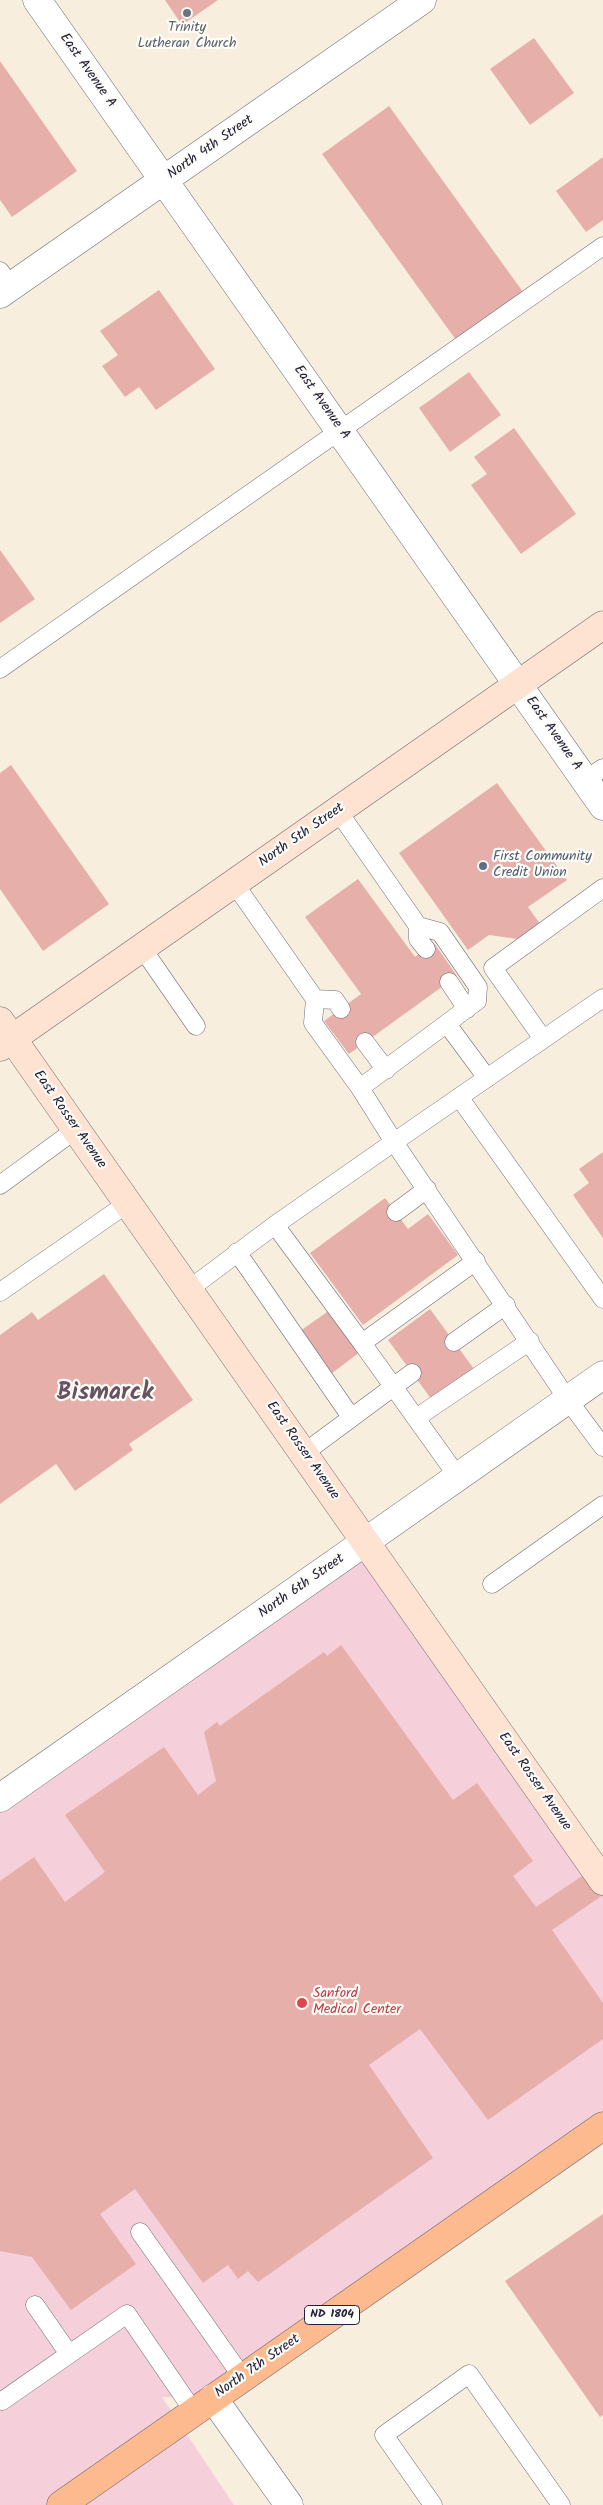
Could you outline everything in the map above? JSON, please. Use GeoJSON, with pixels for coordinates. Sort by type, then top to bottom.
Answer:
{"type":"FeatureCollection","features":[{"type":"Feature","properties":{"kind":"main road","name":"North 7th Street"},"geometry":{"type":"LineString","coordinates":[[61,2505],[603,2126]]}},
{"type":"Feature","properties":{"kind":"street","name":"East Avenue A"},"geometry":{"type":"LineString","coordinates":[[37,0],[518,684],[594,774],[603,806]]}},
{"type":"Feature","properties":{"kind":"street","name":"North 4th Street"},"geometry":{"type":"LineString","coordinates":[[4,284],[164,180],[422,0]]}},
{"type":"Feature","properties":{"kind":"street","name":"North 5th Street"},"geometry":{"type":"LineString","coordinates":[[4,1036],[142,948],[603,625]]}},
{"type":"Feature","properties":{"kind":"street","name":"East Rosser Avenue"},"geometry":{"type":"LineString","coordinates":[[4,1036],[128,1203],[603,1880]]}},
{"type":"Feature","properties":{"kind":"street","name":"North 6th Street"},"geometry":{"type":"LineString","coordinates":[[0,1798],[603,1375]]}},
{"type":"Feature","properties":{"kind":"street"},"geometry":{"type":"LineString","coordinates":[[204,2405],[289,2505]]}},
{"type":"Feature","properties":{"kind":"lane"},"geometry":{"type":"LineString","coordinates":[[0,669],[603,246]]}},
{"type":"Feature","properties":{"kind":"lane"},"geometry":{"type":"LineString","coordinates":[[338,811],[418,926],[418,939],[426,949]]}},
{"type":"Feature","properties":{"kind":"lane"},"geometry":{"type":"LineString","coordinates":[[234,884],[315,999],[313,1023],[360,1088],[394,1142],[506,1305],[568,1400],[603,1447]]}},
{"type":"Feature","properties":{"kind":"lane"},"geometry":{"type":"LineString","coordinates":[[543,1039],[493,968],[603,888]]}},
{"type":"Feature","properties":{"kind":"lane"},"geometry":{"type":"LineString","coordinates":[[360,1088],[478,1001],[478,987],[440,932],[418,926]]}},
{"type":"Feature","properties":{"kind":"lane"},"geometry":{"type":"LineString","coordinates":[[142,948],[196,1026]]}},
{"type":"Feature","properties":{"kind":"lane"},"geometry":{"type":"LineString","coordinates":[[449,982],[468,1009]]}},
{"type":"Feature","properties":{"kind":"lane"},"geometry":{"type":"LineString","coordinates":[[188,1290],[275,1225],[603,998]]}},
{"type":"Feature","properties":{"kind":"lane"},"geometry":{"type":"LineString","coordinates":[[315,999],[335,1000],[341,1008]]}},
{"type":"Feature","properties":{"kind":"lane"},"geometry":{"type":"LineString","coordinates":[[447,1024],[487,1078]]}},
{"type":"Feature","properties":{"kind":"lane"},"geometry":{"type":"LineString","coordinates":[[365,1042],[386,1070]]}},
{"type":"Feature","properties":{"kind":"lane"},"geometry":{"type":"LineString","coordinates":[[459,1097],[603,1299]]}},
{"type":"Feature","properties":{"kind":"lane"},"geometry":{"type":"LineString","coordinates":[[0,1185],[75,1130]]}},
{"type":"Feature","properties":{"kind":"lane"},"geometry":{"type":"LineString","coordinates":[[396,1212],[426,1189]]}},
{"type":"Feature","properties":{"kind":"lane"},"geometry":{"type":"LineString","coordinates":[[0,1292],[128,1203]]}},
{"type":"Feature","properties":{"kind":"lane"},"geometry":{"type":"LineString","coordinates":[[275,1225],[316,1271],[362,1343],[458,1477]]}},
{"type":"Feature","properties":{"kind":"lane"},"geometry":{"type":"LineString","coordinates":[[237,1252],[351,1417]]}},
{"type":"Feature","properties":{"kind":"lane"},"geometry":{"type":"LineString","coordinates":[[362,1343],[476,1261]]}},
{"type":"Feature","properties":{"kind":"lane"},"geometry":{"type":"LineString","coordinates":[[454,1342],[506,1305]]}},
{"type":"Feature","properties":{"kind":"lane"},"geometry":{"type":"LineString","coordinates":[[416,1418],[530,1341]]}},
{"type":"Feature","properties":{"kind":"lane"},"geometry":{"type":"LineString","coordinates":[[304,1453],[412,1373]]}},
{"type":"Feature","properties":{"kind":"lane"},"geometry":{"type":"LineString","coordinates":[[492,1584],[603,1506]]}},
{"type":"Feature","properties":{"kind":"lane"},"geometry":{"type":"LineString","coordinates":[[140,2232],[243,2378]]}},
{"type":"Feature","properties":{"kind":"lane"},"geometry":{"type":"LineString","coordinates":[[35,2305],[69,2354]]}},
{"type":"Feature","properties":{"kind":"lane"},"geometry":{"type":"LineString","coordinates":[[1,2400],[127,2314],[204,2405]]}},
{"type":"Feature","properties":{"kind":"lane"},"geometry":{"type":"LineString","coordinates":[[433,2505],[384,2435],[469,2374],[561,2505]]}},
{"type":"Feature","properties":{"kind":"shaded area","name":"Sanford Medical Center"},"geometry":{"type":"Polygon","coordinates":[[[366,1542],[603,1881],[603,2126],[213,2398],[162,2397],[234,2505],[0,2505],[0,1798],[366,1542]]]}},
{"type":"Feature","properties":{"kind":"building","name":"Trinity Lutheran Church"},"geometry":{"type":"Polygon","coordinates":[[[165,0],[218,0],[182,25],[165,0]]]}},
{"type":"Feature","properties":{"kind":"building"},"geometry":{"type":"Polygon","coordinates":[[[534,38],[574,93],[530,125],[490,69],[534,38]]]}},
{"type":"Feature","properties":{"kind":"building"},"geometry":{"type":"Polygon","coordinates":[[[0,61],[77,171],[12,217],[0,200],[0,61]]]}},
{"type":"Feature","properties":{"kind":"building"},"geometry":{"type":"Polygon","coordinates":[[[389,106],[523,292],[456,340],[322,154],[389,106]]]}},
{"type":"Feature","properties":{"kind":"building"},"geometry":{"type":"Polygon","coordinates":[[[603,157],[603,220],[586,232],[556,191],[603,157]]]}},
{"type":"Feature","properties":{"kind":"building"},"geometry":{"type":"Polygon","coordinates":[[[159,290],[215,369],[156,410],[139,387],[125,397],[102,366],[118,355],[100,331],[159,290]]]}},
{"type":"Feature","properties":{"kind":"building"},"geometry":{"type":"Polygon","coordinates":[[[469,372],[501,415],[450,452],[419,408],[469,372]]]}},
{"type":"Feature","properties":{"kind":"building"},"geometry":{"type":"Polygon","coordinates":[[[514,428],[576,514],[521,554],[471,485],[487,474],[474,457],[514,428]]]}},
{"type":"Feature","properties":{"kind":"building"},"geometry":{"type":"Polygon","coordinates":[[[0,550],[35,599],[0,623],[0,550]]]}},
{"type":"Feature","properties":{"kind":"building"},"geometry":{"type":"Polygon","coordinates":[[[11,765],[109,904],[43,951],[0,889],[0,773],[11,765]]]}},
{"type":"Feature","properties":{"kind":"building","name":"First Community Credit Union"},"geometry":{"type":"Polygon","coordinates":[[[497,783],[567,880],[528,907],[543,928],[524,940],[489,935],[468,950],[399,853],[497,783]]]}},
{"type":"Feature","properties":{"kind":"building"},"geometry":{"type":"Polygon","coordinates":[[[358,879],[415,957],[434,943],[457,976],[349,1054],[324,1021],[361,994],[305,917],[358,879]]]}},
{"type":"Feature","properties":{"kind":"building"},"geometry":{"type":"Polygon","coordinates":[[[603,1152],[603,1238],[573,1195],[589,1183],[579,1169],[603,1152]]]}},
{"type":"Feature","properties":{"kind":"building"},"geometry":{"type":"Polygon","coordinates":[[[385,1198],[408,1229],[428,1214],[458,1255],[363,1325],[310,1253],[385,1198]]]}},
{"type":"Feature","properties":{"kind":"building"},"geometry":{"type":"Polygon","coordinates":[[[104,1274],[193,1400],[129,1444],[133,1450],[75,1491],[56,1464],[0,1504],[0,1335],[32,1312],[38,1320],[104,1274]]]}},
{"type":"Feature","properties":{"kind":"building"},"geometry":{"type":"Polygon","coordinates":[[[430,1309],[474,1369],[432,1400],[388,1340],[430,1309]]]}},
{"type":"Feature","properties":{"kind":"building"},"geometry":{"type":"Polygon","coordinates":[[[330,1310],[360,1352],[331,1374],[300,1331],[330,1310]]]}},
{"type":"Feature","properties":{"kind":"building","name":"Sanford Medical Center"},"geometry":{"type":"Polygon","coordinates":[[[341,1645],[453,1800],[477,1783],[533,1861],[513,1876],[536,1907],[603,1862],[603,1895],[552,1930],[603,2003],[603,2039],[488,2120],[420,2029],[369,2065],[433,2158],[258,2282],[248,2271],[238,2279],[228,2265],[203,2283],[135,2189],[100,2214],[136,2264],[71,2310],[32,2257],[0,2251],[0,1881],[34,1857],[65,1902],[105,1872],[65,1815],[164,1747],[198,1795],[216,1781],[204,1732],[217,1722],[220,1726],[324,1652],[327,1656],[341,1645]]]}},
{"type":"Feature","properties":{"kind":"building"},"geometry":{"type":"Polygon","coordinates":[[[603,2214],[603,2415],[600,2417],[505,2281],[603,2214]]]}},
{"type":"Feature","properties":{"kind":"place","name":"Trinity Lutheran Church"},"geometry":{"type":"Point","coordinates":[187,13]}},
{"type":"Feature","properties":{"kind":"place","name":"First Community Credit Union"},"geometry":{"type":"Point","coordinates":[483,866]}},
{"type":"Feature","properties":{"kind":"place","name":"Sanford Medical Center"},"geometry":{"type":"Point","coordinates":[302,2003]}},
{"type":"Feature","properties":{"kind":"district","name":"Bismarck"},"geometry":{"type":"Point","coordinates":[105,1395]}}]}
